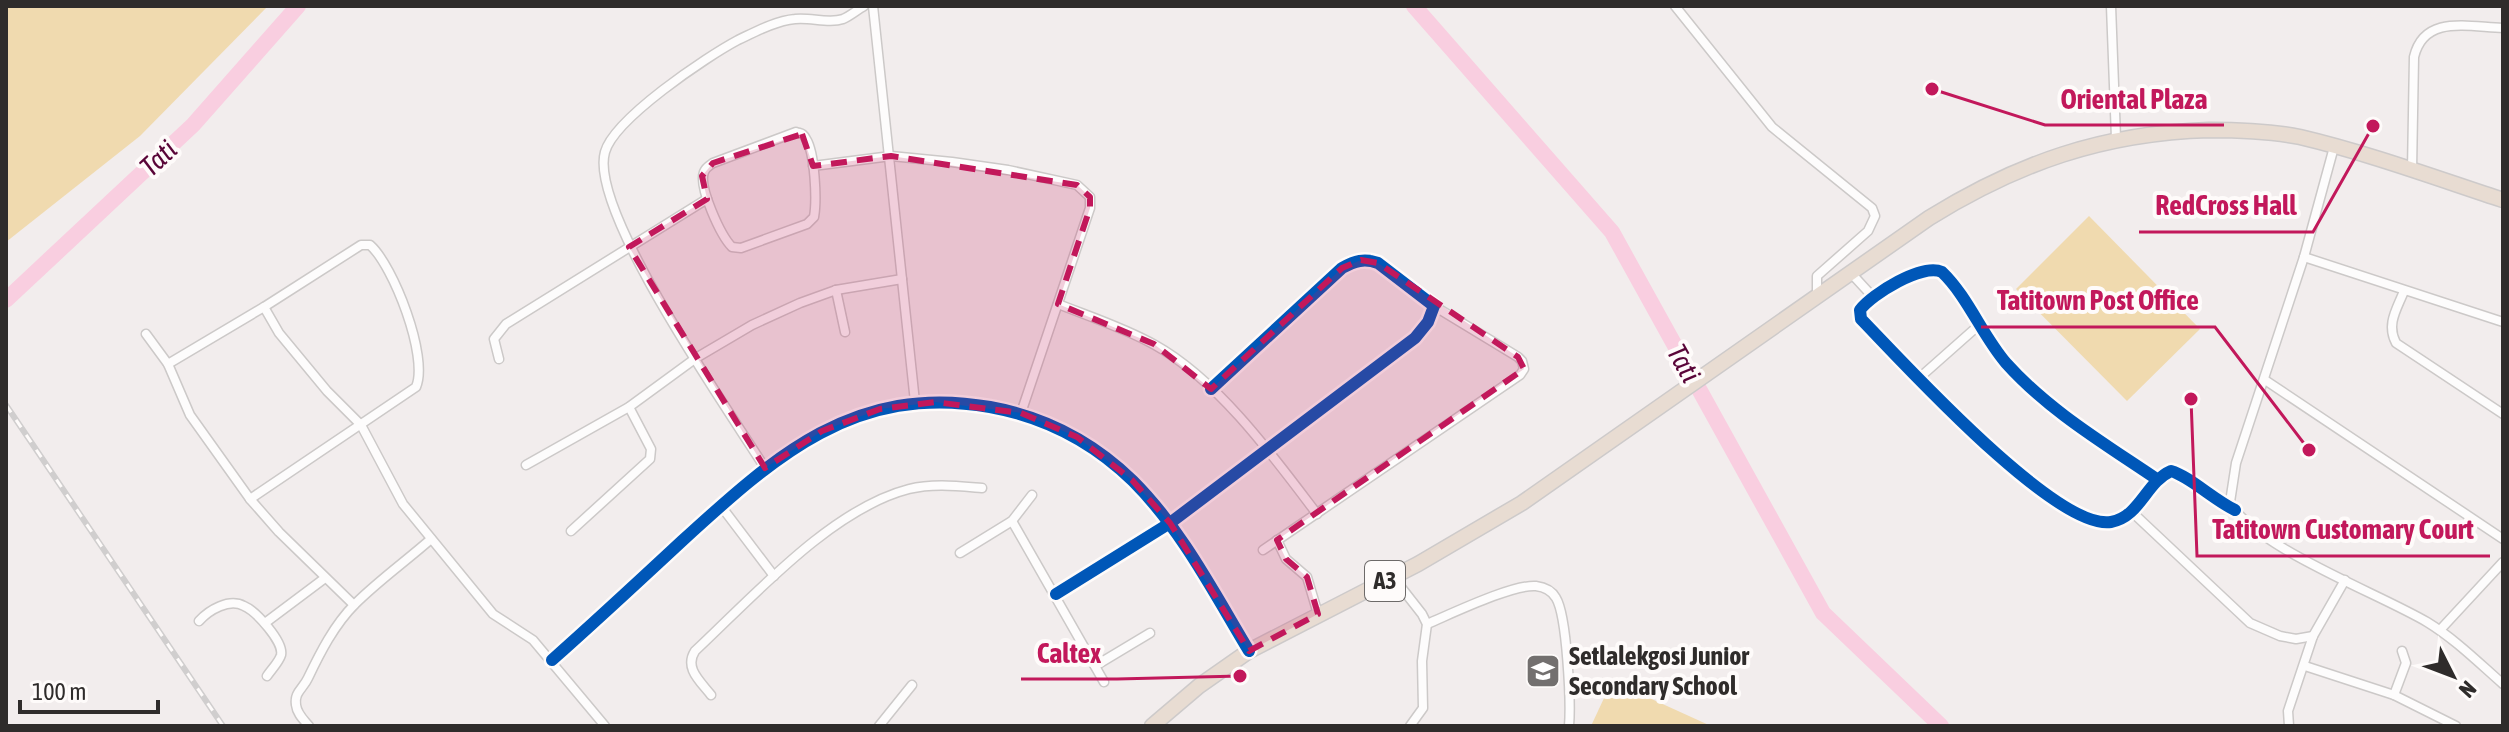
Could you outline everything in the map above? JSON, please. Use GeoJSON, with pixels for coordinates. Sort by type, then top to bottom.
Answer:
{"type":"FeatureCollection","features":[{"type":"Feature","properties":{"kind":"highway","name":"A3"},"geometry":{"type":"LineString","coordinates":[[1152,726],[1199,686],[1249,651],[1393,577],[1522,503],[1929,218],[1988,183],[2046,159],[2116,138],[2164,131],[2260,131],[2299,137],[2503,200]]}},
{"type":"Feature","properties":{"kind":"street"},"geometry":{"type":"LineString","coordinates":[[765,468],[629,247],[606,192],[602,169],[608,144],[630,116],[704,62],[754,33],[790,19],[841,20],[864,6]]}},
{"type":"Feature","properties":{"kind":"street"},"geometry":{"type":"LineString","coordinates":[[873,6],[915,402]]}},
{"type":"Feature","properties":{"kind":"street"},"geometry":{"type":"LineString","coordinates":[[1675,6],[1772,127],[1872,208],[1875,216],[1868,231],[1817,276],[1817,295]]}},
{"type":"Feature","properties":{"kind":"street"},"geometry":{"type":"LineString","coordinates":[[2111,6],[2116,138]]}},
{"type":"Feature","properties":{"kind":"street"},"geometry":{"type":"LineString","coordinates":[[2412,170],[2414,57],[2417,45],[2423,36],[2443,26],[2503,28]]}},
{"type":"Feature","properties":{"kind":"street"},"geometry":{"type":"LineString","coordinates":[[796,132],[807,140],[813,166],[815,209],[814,217],[807,224],[741,248],[732,247],[726,241],[707,199],[702,176],[706,168],[796,132]]}},
{"type":"Feature","properties":{"kind":"street"},"geometry":{"type":"LineString","coordinates":[[2235,510],[2230,502],[2232,480],[2304,257],[2334,147]]}},
{"type":"Feature","properties":{"kind":"street"},"geometry":{"type":"LineString","coordinates":[[813,166],[891,156],[1008,170],[1077,185],[1090,197],[1090,208],[1021,413]]}},
{"type":"Feature","properties":{"kind":"street"},"geometry":{"type":"LineString","coordinates":[[499,359],[494,339],[497,332],[707,199]]}},
{"type":"Feature","properties":{"kind":"street"},"geometry":{"type":"LineString","coordinates":[[168,364],[361,245],[370,245],[379,253],[406,309],[414,339],[419,381],[412,392],[250,499]]}},
{"type":"Feature","properties":{"kind":"street"},"geometry":{"type":"LineString","coordinates":[[2304,257],[2503,322]]}},
{"type":"Feature","properties":{"kind":"street"},"geometry":{"type":"LineString","coordinates":[[1211,389],[1342,268],[1361,260],[1378,263],[1434,306],[1522,361],[1524,369],[1520,375],[1263,550]]}},
{"type":"Feature","properties":{"kind":"street"},"geometry":{"type":"LineString","coordinates":[[2158,480],[2061,414],[2004,360],[1948,277],[1935,269],[1910,276],[1873,297],[1860,310],[1861,319],[1918,379],[2013,471],[2065,504],[2104,522],[2113,522],[2132,512],[2158,480],[2171,471],[2181,474],[2208,496],[2235,510],[2270,540],[2440,630],[2503,684]]}},
{"type":"Feature","properties":{"kind":"street"},"geometry":{"type":"LineString","coordinates":[[1850,272],[1873,297]]}},
{"type":"Feature","properties":{"kind":"street"},"geometry":{"type":"LineString","coordinates":[[526,465],[629,407],[696,358],[752,325],[836,290],[902,279]]}},
{"type":"Feature","properties":{"kind":"street"},"geometry":{"type":"LineString","coordinates":[[836,290],[845,332]]}},
{"type":"Feature","properties":{"kind":"street"},"geometry":{"type":"LineString","coordinates":[[2404,291],[2391,321],[2396,343],[2503,414]]}},
{"type":"Feature","properties":{"kind":"street"},"geometry":{"type":"LineString","coordinates":[[1058,304],[1154,344],[1177,359],[1211,389],[1268,450],[1317,514]]}},
{"type":"Feature","properties":{"kind":"street"},"geometry":{"type":"LineString","coordinates":[[1056,594],[1170,523],[1415,338],[1428,322],[1434,306]]}},
{"type":"Feature","properties":{"kind":"street"},"geometry":{"type":"LineString","coordinates":[[264,307],[279,333],[327,391],[361,425],[403,504],[431,539],[493,614],[533,640],[552,660],[605,726]]}},
{"type":"Feature","properties":{"kind":"street"},"geometry":{"type":"LineString","coordinates":[[1918,379],[1979,325]]}},
{"type":"Feature","properties":{"kind":"street"},"geometry":{"type":"LineString","coordinates":[[146,334],[168,364],[190,415],[250,499],[354,605]]}},
{"type":"Feature","properties":{"kind":"street"},"geometry":{"type":"LineString","coordinates":[[2265,380],[2503,539]]}},
{"type":"Feature","properties":{"kind":"street"},"geometry":{"type":"LineString","coordinates":[[552,660],[765,468],[833,426],[880,409],[915,402],[978,405],[1021,413],[1067,432],[1096,450],[1132,480],[1170,523],[1249,651]]}},
{"type":"Feature","properties":{"kind":"street"},"geometry":{"type":"LineString","coordinates":[[571,531],[650,459],[651,449],[629,407]]}},
{"type":"Feature","properties":{"kind":"street"},"geometry":{"type":"LineString","coordinates":[[711,695],[690,666],[695,651],[774,576],[828,531],[858,510],[881,499],[926,486],[982,488]]}},
{"type":"Feature","properties":{"kind":"street"},"geometry":{"type":"LineString","coordinates":[[960,553],[1012,521],[1032,495]]}},
{"type":"Feature","properties":{"kind":"street"},"geometry":{"type":"LineString","coordinates":[[721,506],[774,576]]}},
{"type":"Feature","properties":{"kind":"street"},"geometry":{"type":"LineString","coordinates":[[2132,512],[2250,623],[2280,636],[2296,639],[2313,636]]}},
{"type":"Feature","properties":{"kind":"street"},"geometry":{"type":"LineString","coordinates":[[1012,521],[1104,682]]}},
{"type":"Feature","properties":{"kind":"street"},"geometry":{"type":"LineString","coordinates":[[309,726],[298,713],[297,692],[306,683],[316,659],[354,605],[431,539]]}},
{"type":"Feature","properties":{"kind":"street"},"geometry":{"type":"LineString","coordinates":[[1277,540],[1286,559],[1307,577],[1318,614]]}},
{"type":"Feature","properties":{"kind":"street"},"geometry":{"type":"LineString","coordinates":[[2440,630],[2503,562]]}},
{"type":"Feature","properties":{"kind":"street"},"geometry":{"type":"LineString","coordinates":[[1393,577],[1427,624],[1422,661],[1423,708],[1410,726]]}},
{"type":"Feature","properties":{"kind":"street"},"geometry":{"type":"LineString","coordinates":[[265,623],[325,578]]}},
{"type":"Feature","properties":{"kind":"street"},"geometry":{"type":"LineString","coordinates":[[2289,726],[2288,711],[2313,636],[2345,580]]}},
{"type":"Feature","properties":{"kind":"street"},"geometry":{"type":"LineString","coordinates":[[1427,624],[1524,587],[1540,586],[1550,591],[1559,603],[1561,617],[1569,680],[1569,726]]}},
{"type":"Feature","properties":{"kind":"street"},"geometry":{"type":"LineString","coordinates":[[199,621],[208,611],[229,604],[244,605],[265,623],[281,649],[281,656],[267,676]]}},
{"type":"Feature","properties":{"kind":"street"},"geometry":{"type":"LineString","coordinates":[[1095,666],[1150,633]]}},
{"type":"Feature","properties":{"kind":"street"},"geometry":{"type":"LineString","coordinates":[[2394,695],[2406,663],[2402,651]]}},
{"type":"Feature","properties":{"kind":"street"},"geometry":{"type":"LineString","coordinates":[[2305,666],[2394,695],[2456,726]]}},
{"type":"Feature","properties":{"kind":"street"},"geometry":{"type":"LineString","coordinates":[[879,726],[912,685]]}},
{"type":"Feature","properties":{"kind":"highlighted area"},"geometry":{"type":"Polygon","coordinates":[[[802,134],[813,166],[891,156],[1077,185],[1090,197],[1090,208],[1058,304],[1154,344],[1211,389],[1342,268],[1361,260],[1378,263],[1518,357],[1524,369],[1277,540],[1286,559],[1307,577],[1318,614],[1249,651],[1170,523],[1132,480],[1077,437],[1021,413],[935,402],[880,409],[822,431],[765,468],[629,247],[707,199],[702,176],[713,163],[802,134]]]}},
{"type":"Feature","properties":{"kind":"shaded area"},"geometry":{"type":"Polygon","coordinates":[[[6,6],[268,6],[140,136],[6,242],[6,6]]]}},
{"type":"Feature","properties":{"kind":"shaded area"},"geometry":{"type":"Polygon","coordinates":[[[2089,216],[2200,329],[2127,401],[2016,289],[2089,216]]]}},
{"type":"Feature","properties":{"kind":"shaded area"},"geometry":{"type":"Polygon","coordinates":[[[1612,681],[1711,726],[1591,726],[1612,681]]]}},
{"type":"Feature","properties":{"kind":"waterway","name":"Tati"},"geometry":{"type":"LineString","coordinates":[[6,300],[193,125],[298,6]]}},
{"type":"Feature","properties":{"kind":"waterway","name":"Tati"},"geometry":{"type":"LineString","coordinates":[[1414,6],[1612,232],[1823,613],[1941,726]]}},
{"type":"Feature","properties":{"kind":"railway"},"geometry":{"type":"LineString","coordinates":[[6,405],[223,726]]}},
{"type":"Feature","properties":{"kind":"cycle path"},"geometry":{"type":"LineString","coordinates":[[1056,594],[1170,523],[1415,338],[1428,322],[1434,306],[1378,263],[1364,261],[1351,264],[1342,268],[1211,389]]}},
{"type":"Feature","properties":{"kind":"cycle path"},"geometry":{"type":"LineString","coordinates":[[2158,480],[2078,426],[2023,380],[1997,352],[1960,293],[1942,272],[1933,270],[1910,276],[1886,289],[1860,310],[1861,319],[1980,439],[2054,500],[2086,518],[2111,522],[2121,519],[2136,507],[2162,476],[2171,471],[2235,510]]}},
{"type":"Feature","properties":{"kind":"cycle path"},"geometry":{"type":"LineString","coordinates":[[552,660],[716,510],[785,455],[820,433],[858,416],[898,406],[942,402],[990,407],[1030,417],[1067,433],[1102,454],[1133,481],[1167,520],[1249,651]]}},
{"type":"Feature","properties":{"kind":"place","name":"Oriental Plaza"},"geometry":{"type":"Point","coordinates":[1932,89]}},
{"type":"Feature","properties":{"kind":"place","name":"RedCross Hall"},"geometry":{"type":"Point","coordinates":[2373,126]}},
{"type":"Feature","properties":{"kind":"place","name":"Tatitown Customary Court"},"geometry":{"type":"Point","coordinates":[2191,399]}},
{"type":"Feature","properties":{"kind":"place","name":"Tatitown Post Office"},"geometry":{"type":"Point","coordinates":[2309,450]}},
{"type":"Feature","properties":{"kind":"place","name":"Setlalekgosi Junior Secondary School"},"geometry":{"type":"Point","coordinates":[1543,671]}},
{"type":"Feature","properties":{"kind":"place","name":"Caltex"},"geometry":{"type":"Point","coordinates":[1240,676]}}]}
